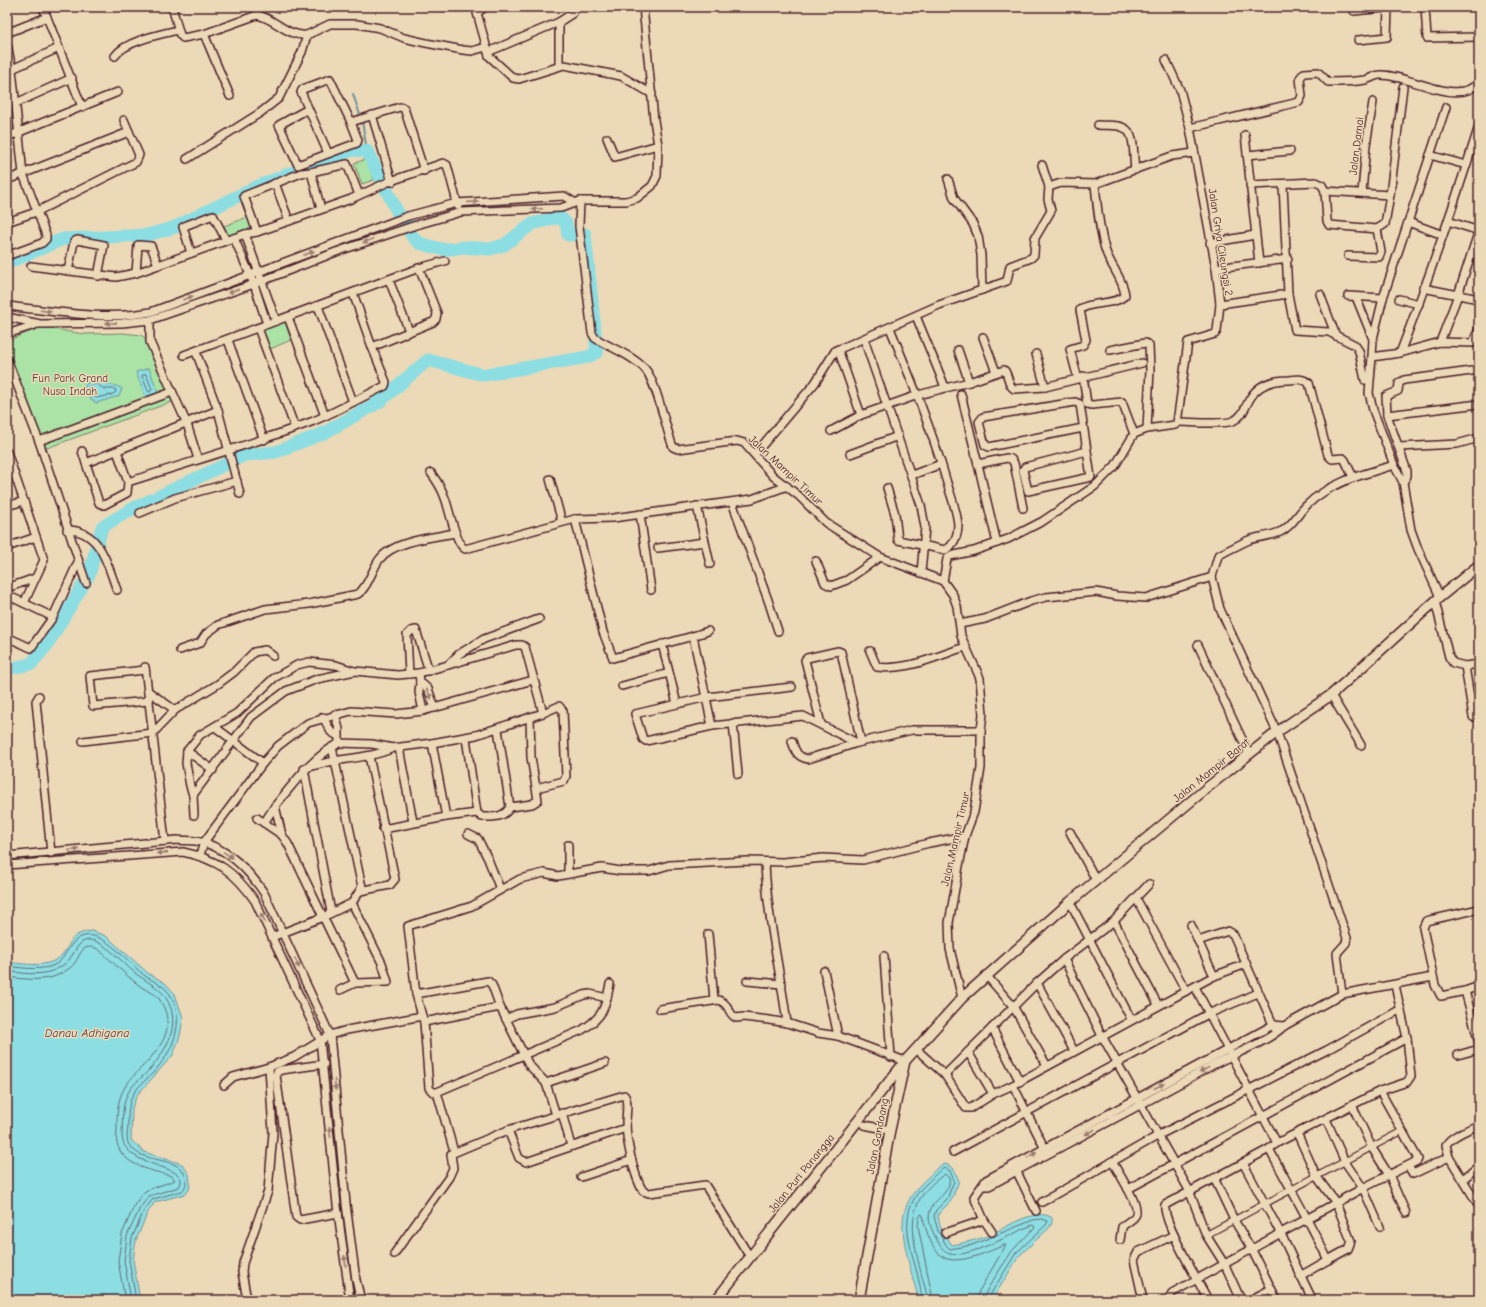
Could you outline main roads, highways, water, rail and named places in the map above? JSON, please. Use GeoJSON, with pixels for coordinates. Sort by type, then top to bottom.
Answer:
{"type":"FeatureCollection","features":[{"type":"Feature","properties":{"kind":"water"},"geometry":{"type":"Polygon","coordinates":[[[149,368],[158,393],[146,398],[136,372],[149,368]]]}},
{"type":"Feature","properties":{"kind":"water"},"geometry":{"type":"Polygon","coordinates":[[[97,379],[122,389],[119,396],[96,403],[82,391],[87,383],[97,379]]]}},
{"type":"Feature","properties":{"kind":"water","name":"Danau Adhigana"},"geometry":{"type":"Polygon","coordinates":[[[92,931],[106,936],[149,974],[165,983],[175,994],[183,1018],[180,1036],[173,1055],[137,1095],[132,1108],[131,1140],[144,1152],[182,1164],[189,1174],[189,1190],[185,1194],[155,1202],[148,1212],[136,1240],[133,1260],[140,1300],[7,1300],[7,962],[21,964],[43,964],[50,962],[62,955],[73,938],[79,934],[92,931]]]}},
{"type":"Feature","properties":{"kind":"water"},"geometry":{"type":"Polygon","coordinates":[[[946,1164],[953,1168],[959,1181],[951,1201],[939,1213],[938,1216],[941,1229],[952,1245],[988,1236],[1011,1224],[1029,1217],[1046,1215],[1052,1218],[1052,1223],[1049,1228],[1019,1256],[992,1300],[919,1300],[905,1245],[903,1233],[904,1214],[912,1194],[938,1168],[946,1164]]]}},
{"type":"Feature","properties":{"kind":"waterway"},"geometry":{"type":"LineString","coordinates":[[353,94],[360,115]]}},
{"type":"Feature","properties":{"kind":"waterway"},"geometry":{"type":"LineString","coordinates":[[362,121],[367,151]]}},
{"type":"Feature","properties":{"kind":"waterway"},"geometry":{"type":"LineString","coordinates":[[7,263],[63,239],[147,235],[173,228],[254,188],[298,170],[353,150],[367,151],[398,213],[406,222],[412,236],[419,243],[441,249],[462,247],[490,249],[504,245],[532,224],[555,218],[561,218],[566,223],[568,235],[585,234],[597,352],[588,357],[484,375],[428,360],[379,402],[324,433],[276,452],[245,455],[132,509],[102,527],[89,575],[47,645],[31,664],[7,669]]}},
{"type":"Feature","properties":{"kind":"park label","name":"Fun Park Grand Nusa Indah"},"geometry":{"type":"Point","coordinates":[70,384]}}]}
